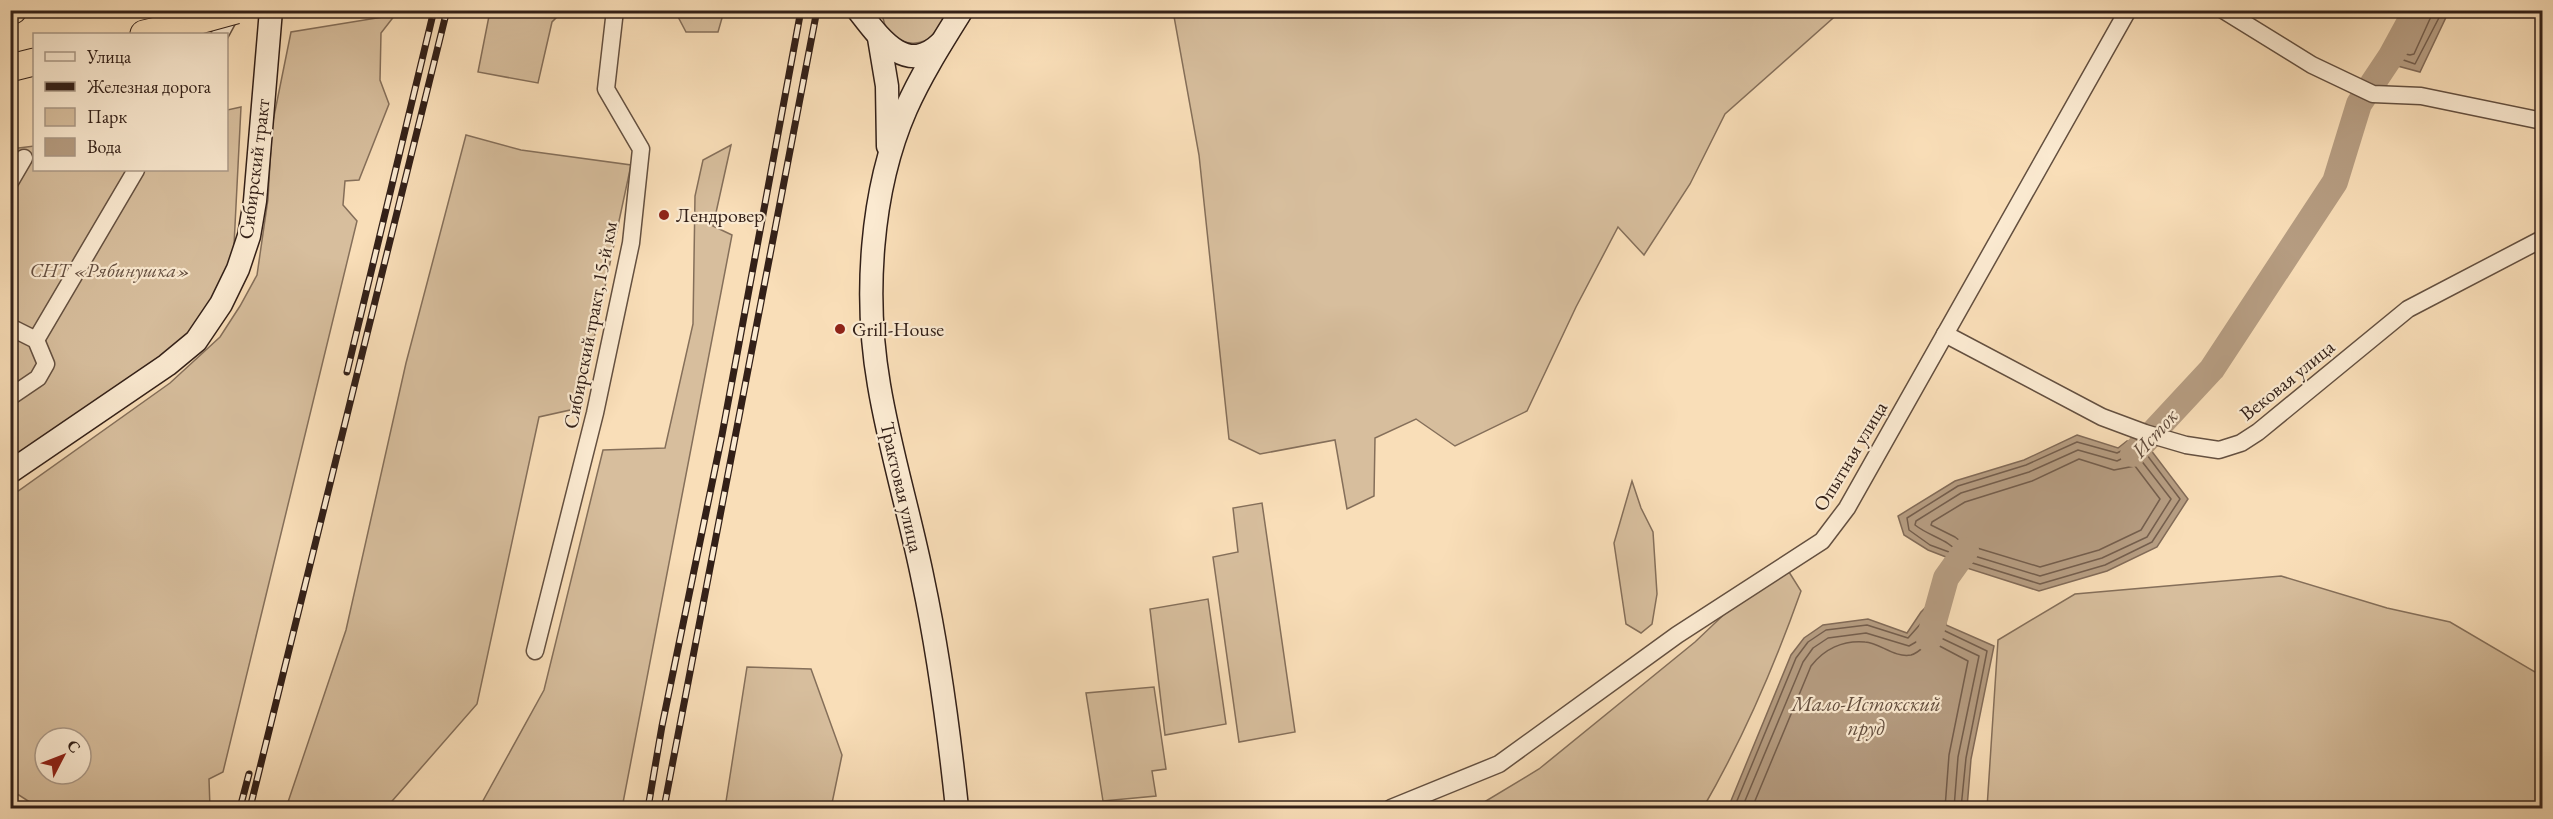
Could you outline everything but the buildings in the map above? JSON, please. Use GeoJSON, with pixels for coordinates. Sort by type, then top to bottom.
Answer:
{"type":"FeatureCollection","features":[{"type":"Feature","properties":{"kind":"highway"},"geometry":{"type":"LineString","coordinates":[[148,33],[234,10]]}},
{"type":"Feature","properties":{"kind":"highway"},"geometry":{"type":"LineString","coordinates":[[10,68],[33,62]]}},
{"type":"Feature","properties":{"kind":"main road","name":"Сибирский тракт"},"geometry":{"type":"LineString","coordinates":[[10,472],[174,359],[196,341],[225,296],[249,236],[253,213],[271,10]]}},
{"type":"Feature","properties":{"kind":"main road"},"geometry":{"type":"LineString","coordinates":[[858,10],[898,52],[908,56],[922,56],[933,51],[953,22]]}},
{"type":"Feature","properties":{"kind":"main road"},"geometry":{"type":"LineString","coordinates":[[888,165],[906,110],[953,22]]}},
{"type":"Feature","properties":{"kind":"main road"},"geometry":{"type":"LineString","coordinates":[[874,26],[887,86],[888,165]]}},
{"type":"Feature","properties":{"kind":"main road","name":"Трактовая улица"},"geometry":{"type":"LineString","coordinates":[[888,165],[873,244],[871,320],[879,386],[923,580],[934,641],[952,758],[957,808]]}},
{"type":"Feature","properties":{"kind":"street"},"geometry":{"type":"LineString","coordinates":[[221,33],[234,10]]}},
{"type":"Feature","properties":{"kind":"street","name":"Сибирский тракт, 15-й км"},"geometry":{"type":"LineString","coordinates":[[536,651],[592,424],[631,243],[641,149],[606,89],[615,10]]}},
{"type":"Feature","properties":{"kind":"street","name":"Опытная улица"},"geometry":{"type":"LineString","coordinates":[[1391,808],[1499,764],[1677,635],[1822,541],[1847,508],[2128,10]]}},
{"type":"Feature","properties":{"kind":"street"},"geometry":{"type":"LineString","coordinates":[[2223,10],[2312,65],[2366,91],[2421,96],[2542,122]]}},
{"type":"Feature","properties":{"kind":"street"},"geometry":{"type":"LineString","coordinates":[[10,182],[24,158]]}},
{"type":"Feature","properties":{"kind":"street"},"geometry":{"type":"LineString","coordinates":[[36,340],[135,171]]}},
{"type":"Feature","properties":{"kind":"street","name":"Вековая улица"},"geometry":{"type":"LineString","coordinates":[[1945,334],[2102,417],[2186,445],[2219,450],[2241,443],[2279,416],[2408,309],[2542,239]]}},
{"type":"Feature","properties":{"kind":"street"},"geometry":{"type":"LineString","coordinates":[[10,327],[36,340],[46,364],[38,378],[10,397]]}},
{"type":"Feature","properties":{"kind":"green space"},"geometry":{"type":"Polygon","coordinates":[[[882,10],[944,11],[941,25],[934,35],[924,41],[913,43],[902,41],[892,35],[885,24],[882,10]]]}},
{"type":"Feature","properties":{"kind":"green space"},"geometry":{"type":"Polygon","coordinates":[[[1173,10],[1841,11],[1725,114],[1690,184],[1644,255],[1618,227],[1576,307],[1527,411],[1455,446],[1416,419],[1375,438],[1374,496],[1347,509],[1335,440],[1260,454],[1229,439],[1199,155],[1173,10]]]}},
{"type":"Feature","properties":{"kind":"green space"},"geometry":{"type":"Polygon","coordinates":[[[490,11],[563,11],[552,22],[538,83],[478,72],[490,11]]]}},
{"type":"Feature","properties":{"kind":"green space"},"geometry":{"type":"Polygon","coordinates":[[[675,11],[724,11],[718,32],[686,32],[675,11]]]}},
{"type":"Feature","properties":{"kind":"green space"},"geometry":{"type":"Polygon","coordinates":[[[395,15],[381,33],[380,80],[389,104],[359,180],[345,181],[343,205],[357,221],[223,772],[209,779],[210,808],[39,808],[11,790],[10,497],[170,383],[220,337],[257,275],[268,199],[272,126],[291,32],[395,15]]]}},
{"type":"Feature","properties":{"kind":"green space","name":"СНТ «Рябинушка»"},"geometry":{"type":"Polygon","coordinates":[[[241,107],[233,265],[202,317],[171,353],[11,460],[11,149],[33,146],[33,171],[228,171],[228,110],[241,107]]]}},
{"type":"Feature","properties":{"kind":"green space"},"geometry":{"type":"Polygon","coordinates":[[[466,135],[521,150],[631,165],[579,408],[539,417],[477,704],[386,808],[286,808],[346,630],[406,363],[466,135]]]}},
{"type":"Feature","properties":{"kind":"green space"},"geometry":{"type":"Polygon","coordinates":[[[731,145],[713,226],[732,235],[622,808],[479,808],[544,690],[603,450],[665,448],[693,324],[695,196],[703,160],[731,145]]]}},
{"type":"Feature","properties":{"kind":"green space"},"geometry":{"type":"Polygon","coordinates":[[[1632,481],[1641,508],[1653,532],[1657,594],[1652,624],[1641,633],[1626,624],[1614,543],[1632,481]]]}},
{"type":"Feature","properties":{"kind":"green space"},"geometry":{"type":"Polygon","coordinates":[[[1262,503],[1295,732],[1239,742],[1213,557],[1238,552],[1233,508],[1262,503]]]}},
{"type":"Feature","properties":{"kind":"green space"},"geometry":{"type":"Polygon","coordinates":[[[1789,572],[1801,591],[1757,702],[1703,808],[1465,808],[1481,804],[1539,769],[1695,642],[1735,604],[1789,572]]]}},
{"type":"Feature","properties":{"kind":"green space"},"geometry":{"type":"Polygon","coordinates":[[[2281,576],[2387,608],[2450,622],[2542,676],[2542,808],[1987,808],[1998,640],[2075,594],[2281,576]]]}},
{"type":"Feature","properties":{"kind":"green space"},"geometry":{"type":"Polygon","coordinates":[[[1208,599],[1226,724],[1165,735],[1150,609],[1208,599]]]}},
{"type":"Feature","properties":{"kind":"green space"},"geometry":{"type":"Polygon","coordinates":[[[747,667],[811,669],[842,755],[831,808],[725,808],[747,667]]]}},
{"type":"Feature","properties":{"kind":"green space"},"geometry":{"type":"Polygon","coordinates":[[[1154,687],[1166,769],[1152,771],[1156,796],[1103,801],[1086,693],[1154,687]]]}},
{"type":"Feature","properties":{"kind":"water"},"geometry":{"type":"Polygon","coordinates":[[[2404,11],[2449,11],[2420,72],[2379,61],[2404,11]]]}},
{"type":"Feature","properties":{"kind":"water"},"geometry":{"type":"Polygon","coordinates":[[[2077,435],[2118,448],[2127,441],[2144,441],[2188,499],[2157,547],[2107,571],[2039,591],[1964,567],[1951,579],[1940,574],[1946,557],[1928,550],[1904,535],[1898,516],[1955,481],[2024,460],[2077,435]]]}},
{"type":"Feature","properties":{"kind":"water","name":"Мало-Истокский пруд"},"geometry":{"type":"Polygon","coordinates":[[[1932,601],[1946,610],[1946,625],[1994,646],[1971,759],[1967,808],[1728,808],[1791,655],[1804,638],[1823,625],[1868,619],[1907,633],[1921,612],[1932,601]]]}},
{"type":"Feature","properties":{"kind":"waterway","name":"Исток"},"geometry":{"type":"LineString","coordinates":[[2133,454],[2212,369],[2335,182],[2359,104],[2391,56],[2416,10]]}},
{"type":"Feature","properties":{"kind":"waterway","name":"Исток"},"geometry":{"type":"LineString","coordinates":[[1929,639],[1946,578],[1966,550]]}},
{"type":"Feature","properties":{"kind":"railway"},"geometry":{"type":"LineString","coordinates":[[347,372],[434,10]]}},
{"type":"Feature","properties":{"kind":"railway"},"geometry":{"type":"LineString","coordinates":[[250,808],[447,10]]}},
{"type":"Feature","properties":{"kind":"railway"},"geometry":{"type":"LineString","coordinates":[[648,808],[662,726],[722,435],[801,10]]}},
{"type":"Feature","properties":{"kind":"railway"},"geometry":{"type":"LineString","coordinates":[[664,808],[817,10]]}},
{"type":"Feature","properties":{"kind":"railway"},"geometry":{"type":"LineString","coordinates":[[240,808],[249,774]]}},
{"type":"Feature","properties":{"kind":"place","name":"Лендровер"},"geometry":{"type":"Point","coordinates":[664,215]}},
{"type":"Feature","properties":{"kind":"place","name":"Grill-House"},"geometry":{"type":"Point","coordinates":[840,329]}}]}
